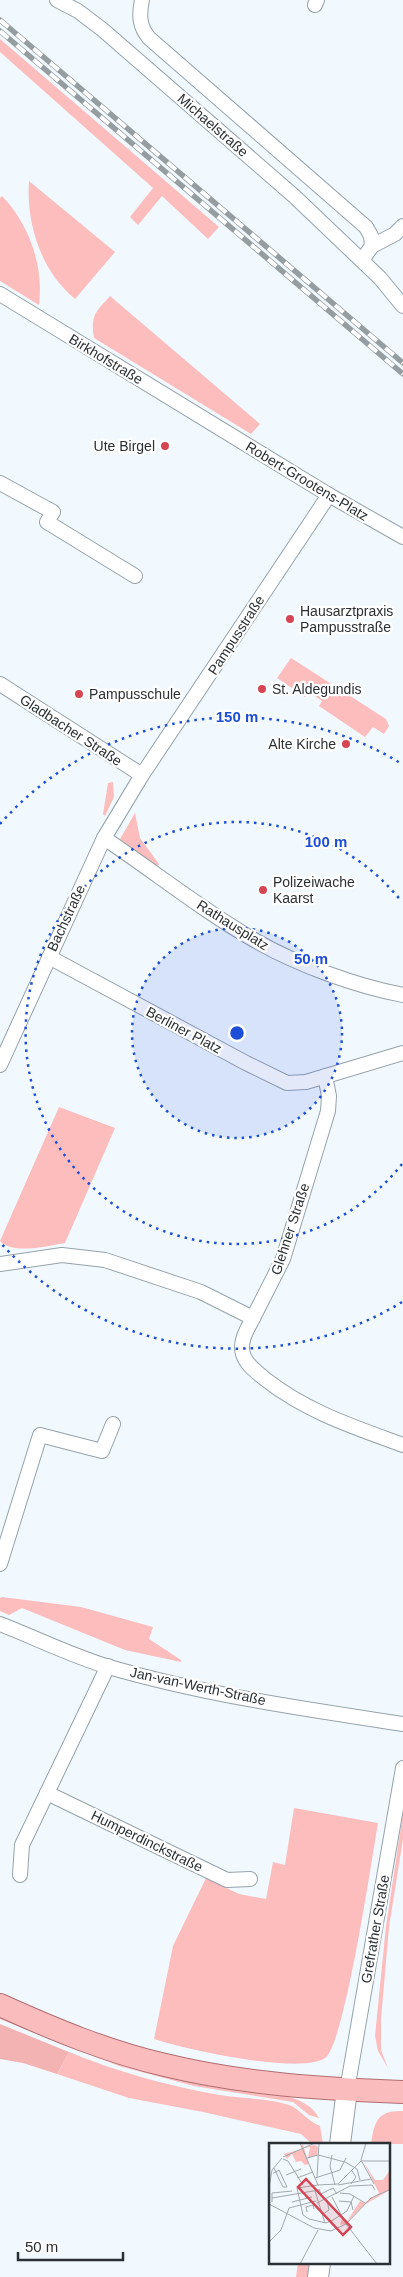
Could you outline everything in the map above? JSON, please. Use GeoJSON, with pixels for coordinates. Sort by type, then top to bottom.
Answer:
{"type":"FeatureCollection","features":[{"type":"Feature","properties":{"kind":"main road"},"geometry":{"type":"LineString","coordinates":[[0,2005],[99,2046],[165,2065],[272,2084],[403,2092]]}},
{"type":"Feature","properties":{"kind":"main road"},"geometry":{"type":"LineString","coordinates":[[340,2143],[347,2090]]}},
{"type":"Feature","properties":{"kind":"main road"},"geometry":{"type":"LineString","coordinates":[[318,2277],[320,2264]]}},
{"type":"Feature","properties":{"kind":"street","name":"Michaelstraße"},"geometry":{"type":"LineString","coordinates":[[57,0],[78,11],[103,30],[294,196],[380,278],[403,306]]}},
{"type":"Feature","properties":{"kind":"street","name":"Michaelstraße"},"geometry":{"type":"LineString","coordinates":[[141,4],[140,23],[149,38],[366,227],[371,236],[372,246]]}},
{"type":"Feature","properties":{"kind":"street"},"geometry":{"type":"LineString","coordinates":[[362,260],[372,246],[395,234],[403,226]]}},
{"type":"Feature","properties":{"kind":"street","name":"Michaelstraße"},"geometry":{"type":"LineString","coordinates":[[380,278],[403,294]]}},
{"type":"Feature","properties":{"kind":"street","name":"Birkhofstraße"},"geometry":{"type":"LineString","coordinates":[[0,294],[211,423]]}},
{"type":"Feature","properties":{"kind":"street","name":"Robert-Grootens-Platz"},"geometry":{"type":"LineString","coordinates":[[211,423],[329,495],[403,537]]}},
{"type":"Feature","properties":{"kind":"street"},"geometry":{"type":"LineString","coordinates":[[0,483],[53,512],[47,522],[135,576]]}},
{"type":"Feature","properties":{"kind":"street","name":"Pampusstraße"},"geometry":{"type":"LineString","coordinates":[[142,776],[329,495]]}},
{"type":"Feature","properties":{"kind":"street","name":"Gladbacher Straße"},"geometry":{"type":"LineString","coordinates":[[0,684],[142,776]]}},
{"type":"Feature","properties":{"kind":"street","name":"Bachstraße"},"geometry":{"type":"LineString","coordinates":[[0,1065],[104,838],[142,776]]}},
{"type":"Feature","properties":{"kind":"street","name":"Rathausplatz"},"geometry":{"type":"LineString","coordinates":[[104,838],[198,904],[257,942],[319,970],[403,995]]}},
{"type":"Feature","properties":{"kind":"street","name":"Berliner Platz"},"geometry":{"type":"LineString","coordinates":[[49,956],[281,1081],[293,1084],[325,1076]]}},
{"type":"Feature","properties":{"kind":"street"},"geometry":{"type":"LineString","coordinates":[[325,1076],[403,1054]]}},
{"type":"Feature","properties":{"kind":"street","name":"Glehner Straße"},"geometry":{"type":"LineString","coordinates":[[253,1318],[279,1269],[328,1111],[329,1096],[325,1076]]}},
{"type":"Feature","properties":{"kind":"street"},"geometry":{"type":"LineString","coordinates":[[0,1264],[62,1256],[105,1260],[201,1292],[253,1318],[244,1337],[242,1351],[247,1362],[292,1399],[311,1410],[403,1445]]}},
{"type":"Feature","properties":{"kind":"street"},"geometry":{"type":"LineString","coordinates":[[0,1564],[40,1435],[102,1451],[112,1424]]}},
{"type":"Feature","properties":{"kind":"street","name":"Jan-van-Werth-Straße"},"geometry":{"type":"LineString","coordinates":[[0,1624],[108,1666],[216,1692],[403,1724]]}},
{"type":"Feature","properties":{"kind":"street"},"geometry":{"type":"LineString","coordinates":[[20,1875],[22,1845],[108,1666]]}},
{"type":"Feature","properties":{"kind":"street","name":"Grefrather Straße"},"geometry":{"type":"LineString","coordinates":[[347,2090],[403,1768]]}},
{"type":"Feature","properties":{"kind":"street","name":"Humperdinckstraße"},"geometry":{"type":"LineString","coordinates":[[47,1793],[227,1880],[250,1879]]}},
{"type":"Feature","properties":{"kind":"shaded area"},"geometry":{"type":"Polygon","coordinates":[[[0,39],[219,227],[208,239],[162,196],[138,225],[130,217],[153,188],[0,52],[0,39]]]}},
{"type":"Feature","properties":{"kind":"shaded area"},"geometry":{"type":"Polygon","coordinates":[[[29,181],[115,252],[75,299],[53,275],[38,246],[30,214],[29,181]]]}},
{"type":"Feature","properties":{"kind":"shaded area"},"geometry":{"type":"Polygon","coordinates":[[[2,196],[20,219],[32,246],[39,275],[39,305],[0,281],[0,198],[2,196]]]}},
{"type":"Feature","properties":{"kind":"shaded area"},"geometry":{"type":"Polygon","coordinates":[[[110,296],[260,424],[251,434],[94,338],[93,324],[95,314],[110,296]]]}},
{"type":"Feature","properties":{"kind":"shaded area"},"geometry":{"type":"Polygon","coordinates":[[[291,658],[386,719],[389,726],[384,734],[373,727],[365,737],[319,706],[322,701],[309,692],[305,697],[277,678],[291,658]]]}},
{"type":"Feature","properties":{"kind":"shaded area"},"geometry":{"type":"Polygon","coordinates":[[[113,782],[114,797],[105,816],[103,814],[108,783],[113,782]]]}},
{"type":"Feature","properties":{"kind":"shaded area"},"geometry":{"type":"Polygon","coordinates":[[[135,813],[140,838],[159,864],[157,867],[120,839],[135,813]]]}},
{"type":"Feature","properties":{"kind":"shaded area"},"geometry":{"type":"Polygon","coordinates":[[[59,1107],[115,1128],[65,1243],[22,1249],[13,1248],[0,1241],[59,1107]]]}},
{"type":"Feature","properties":{"kind":"shaded area"},"geometry":{"type":"Polygon","coordinates":[[[0,1598],[81,1607],[153,1627],[149,1639],[181,1660],[181,1662],[125,1650],[22,1608],[9,1615],[0,1611],[0,1598]]]}},
{"type":"Feature","properties":{"kind":"shaded area"},"geometry":{"type":"Polygon","coordinates":[[[294,1808],[378,1823],[357,1948],[341,2020],[333,2045],[325,2058],[312,2062],[292,2064],[241,2059],[190,2049],[154,2039],[173,1946],[206,1878],[239,1894],[266,1899],[273,1862],[285,1865],[294,1808]]]}},
{"type":"Feature","properties":{"kind":"shaded area"},"geometry":{"type":"Polygon","coordinates":[[[403,1814],[403,1839],[389,1927],[381,2019],[381,2050],[388,2068],[378,2051],[375,2036],[386,1926],[403,1814]]]}},
{"type":"Feature","properties":{"kind":"shaded area"},"geometry":{"type":"Polygon","coordinates":[[[0,2015],[145,2072],[221,2088],[289,2097],[302,2102],[312,2109],[319,2118],[309,2115],[293,2102],[194,2086],[119,2066],[0,2019],[0,2015]]]}},
{"type":"Feature","properties":{"kind":"shaded area"},"geometry":{"type":"Polygon","coordinates":[[[0,2024],[69,2052],[57,2074],[23,2063],[0,2059],[0,2024]]]}},
{"type":"Feature","properties":{"kind":"shaded area"},"geometry":{"type":"Polygon","coordinates":[[[69,2052],[106,2066],[162,2083],[220,2095],[273,2101],[289,2105],[320,2126],[323,2143],[311,2143],[301,2134],[129,2098],[57,2074],[69,2052]]]}},
{"type":"Feature","properties":{"kind":"shaded area"},"geometry":{"type":"Polygon","coordinates":[[[403,2111],[403,2144],[371,2143],[379,2118],[388,2112],[403,2111]]]}},
{"type":"Feature","properties":{"kind":"shaded area"},"geometry":{"type":"Polygon","coordinates":[[[298,2264],[312,2264],[310,2277],[296,2277],[298,2264]]]}},
{"type":"Feature","properties":{"kind":"railway"},"geometry":{"type":"LineString","coordinates":[[0,20],[403,363]]}},
{"type":"Feature","properties":{"kind":"railway"},"geometry":{"type":"LineString","coordinates":[[0,31],[403,374]]}},
{"type":"Feature","properties":{"kind":"place","name":"Ute Birgel"},"geometry":{"type":"Point","coordinates":[165,446]}},
{"type":"Feature","properties":{"kind":"place","name":"Hausarztpraxis Pampusstraße"},"geometry":{"type":"Point","coordinates":[290,619]}},
{"type":"Feature","properties":{"kind":"place","name":"St. Aldegundis"},"geometry":{"type":"Point","coordinates":[262,689]}},
{"type":"Feature","properties":{"kind":"place","name":"Pampusschule"},"geometry":{"type":"Point","coordinates":[79,694]}},
{"type":"Feature","properties":{"kind":"place","name":"Alte Kirche"},"geometry":{"type":"Point","coordinates":[346,744]}},
{"type":"Feature","properties":{"kind":"place","name":"Polizeiwache Kaarst"},"geometry":{"type":"Point","coordinates":[263,890]}}]}
